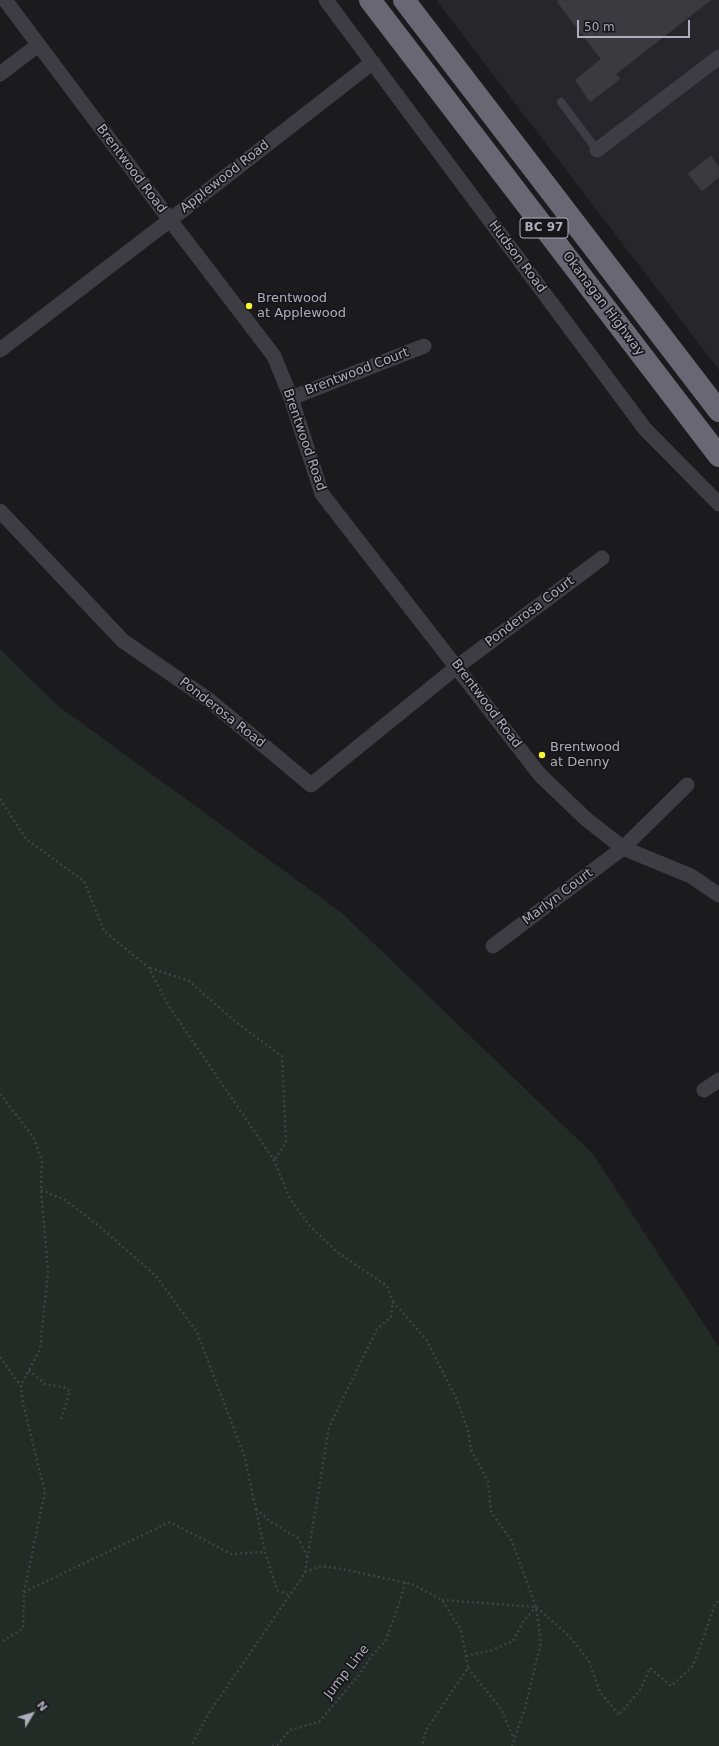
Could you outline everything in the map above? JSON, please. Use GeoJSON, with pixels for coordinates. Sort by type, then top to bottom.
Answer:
{"type":"FeatureCollection","features":[{"type":"Feature","properties":{"kind":"highway","name":"Okanagan Highway"},"geometry":{"type":"LineString","coordinates":[[370,0],[719,456]]}},
{"type":"Feature","properties":{"kind":"highway","name":"Okanagan Highway"},"geometry":{"type":"LineString","coordinates":[[404,0],[719,411]]}},
{"type":"Feature","properties":{"kind":"street","name":"Brentwood Road"},"geometry":{"type":"LineString","coordinates":[[5,0],[274,356],[291,398],[322,494],[458,666],[540,774],[586,819],[623,848],[691,876],[719,895]]}},
{"type":"Feature","properties":{"kind":"street","name":"Hudson Road"},"geometry":{"type":"LineString","coordinates":[[326,0],[645,429],[719,504]]}},
{"type":"Feature","properties":{"kind":"street"},"geometry":{"type":"LineString","coordinates":[[0,74],[38,45]]}},
{"type":"Feature","properties":{"kind":"street"},"geometry":{"type":"LineString","coordinates":[[597,150],[719,57]]}},
{"type":"Feature","properties":{"kind":"street","name":"Applewood Road"},"geometry":{"type":"LineString","coordinates":[[0,350],[373,62]]}},
{"type":"Feature","properties":{"kind":"street","name":"Brentwood Court"},"geometry":{"type":"LineString","coordinates":[[291,398],[424,346]]}},
{"type":"Feature","properties":{"kind":"street","name":"Ponderosa Road"},"geometry":{"type":"LineString","coordinates":[[0,511],[123,641],[209,700],[311,785],[458,666]]}},
{"type":"Feature","properties":{"kind":"street","name":"Ponderosa Court"},"geometry":{"type":"LineString","coordinates":[[458,666],[602,558]]}},
{"type":"Feature","properties":{"kind":"street","name":"Marlyn Court"},"geometry":{"type":"LineString","coordinates":[[493,946],[623,848],[687,785]]}},
{"type":"Feature","properties":{"kind":"street"},"geometry":{"type":"LineString","coordinates":[[704,1090],[719,1080]]}},
{"type":"Feature","properties":{"kind":"lane"},"geometry":{"type":"LineString","coordinates":[[561,102],[597,150]]}},
{"type":"Feature","properties":{"kind":"path"},"geometry":{"type":"LineString","coordinates":[[0,799],[26,839],[84,881],[104,931],[149,968],[189,982],[238,1024],[282,1056],[286,1144],[274,1160]]}},
{"type":"Feature","properties":{"kind":"path"},"geometry":{"type":"LineString","coordinates":[[149,968],[168,1005],[274,1160],[290,1199],[310,1226],[337,1252],[387,1286],[394,1302],[426,1339],[457,1400],[468,1430],[471,1450],[488,1480],[492,1512],[512,1541],[536,1607],[541,1642],[525,1708],[512,1746]]}},
{"type":"Feature","properties":{"kind":"path"},"geometry":{"type":"LineString","coordinates":[[0,1094],[34,1138],[42,1161],[41,1190],[48,1272],[40,1349],[21,1386]]}},
{"type":"Feature","properties":{"kind":"path"},"geometry":{"type":"LineString","coordinates":[[41,1190],[65,1200],[99,1226],[156,1276],[197,1332],[245,1458],[265,1552],[277,1590],[289,1595]]}},
{"type":"Feature","properties":{"kind":"path"},"geometry":{"type":"LineString","coordinates":[[191,1746],[208,1713],[305,1572],[329,1427],[377,1329],[391,1317],[394,1302]]}},
{"type":"Feature","properties":{"kind":"path"},"geometry":{"type":"LineString","coordinates":[[0,1357],[21,1386],[23,1404],[45,1492],[24,1592],[23,1628],[0,1643]]}},
{"type":"Feature","properties":{"kind":"path"},"geometry":{"type":"LineString","coordinates":[[29,1370],[45,1384],[63,1387],[70,1391],[61,1419]]}},
{"type":"Feature","properties":{"kind":"path"},"geometry":{"type":"LineString","coordinates":[[256,1508],[272,1522],[298,1538],[308,1556]]}},
{"type":"Feature","properties":{"kind":"path"},"geometry":{"type":"LineString","coordinates":[[24,1592],[170,1522],[231,1554],[265,1552]]}},
{"type":"Feature","properties":{"kind":"path"},"geometry":{"type":"LineString","coordinates":[[305,1572],[321,1566],[405,1582],[412,1584],[442,1600],[536,1607],[566,1633],[588,1659],[600,1692],[619,1714],[640,1690],[650,1668],[671,1686],[693,1666],[715,1605],[719,1599]]}},
{"type":"Feature","properties":{"kind":"path","name":"Jump Line"},"geometry":{"type":"LineString","coordinates":[[272,1746],[277,1745],[290,1730],[319,1722],[360,1675],[371,1657],[386,1640],[405,1582]]}},
{"type":"Feature","properties":{"kind":"path"},"geometry":{"type":"LineString","coordinates":[[442,1600],[461,1630],[468,1668],[501,1709],[514,1740]]}},
{"type":"Feature","properties":{"kind":"path"},"geometry":{"type":"LineString","coordinates":[[466,1656],[492,1650],[513,1641],[523,1622],[536,1607]]}},
{"type":"Feature","properties":{"kind":"path"},"geometry":{"type":"LineString","coordinates":[[422,1746],[426,1730],[468,1668]]}},
{"type":"Feature","properties":{"kind":"shaded area"},"geometry":{"type":"Polygon","coordinates":[[[436,0],[719,0],[719,370],[436,0]]]}},
{"type":"Feature","properties":{"kind":"shaded area"},"geometry":{"type":"Polygon","coordinates":[[[0,649],[57,705],[342,913],[593,1154],[719,1347],[719,1746],[0,1746],[0,649]]]}},
{"type":"Feature","properties":{"kind":"building"},"geometry":{"type":"Polygon","coordinates":[[[559,0],[711,0],[616,74],[620,79],[590,102],[575,80],[601,59],[557,2],[559,0]]]}},
{"type":"Feature","properties":{"kind":"building"},"geometry":{"type":"Polygon","coordinates":[[[711,156],[719,167],[719,177],[702,191],[688,174],[711,156]]]}},
{"type":"Feature","properties":{"kind":"place","name":"Brentwood at Applewood"},"geometry":{"type":"Point","coordinates":[249,306]}},
{"type":"Feature","properties":{"kind":"place","name":"Brentwood at Denny"},"geometry":{"type":"Point","coordinates":[542,755]}}]}
